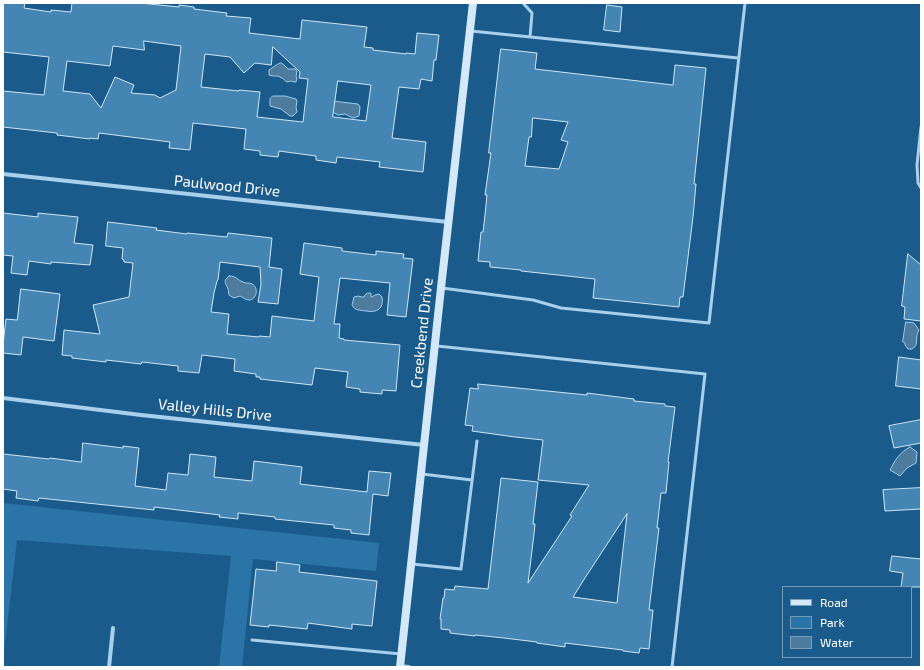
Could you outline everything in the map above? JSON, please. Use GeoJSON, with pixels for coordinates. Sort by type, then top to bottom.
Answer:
{"type":"FeatureCollection","features":[{"type":"Feature","properties":{"kind":"street","name":"Creekbend Drive"},"geometry":{"type":"LineString","coordinates":[[400,667],[434,346],[473,3]]}},
{"type":"Feature","properties":{"kind":"street","name":"Paulwood Drive"},"geometry":{"type":"LineString","coordinates":[[3,174],[449,222]]}},
{"type":"Feature","properties":{"kind":"street","name":"Valley Hills Drive"},"geometry":{"type":"LineString","coordinates":[[3,398],[141,415],[424,445]]}},
{"type":"Feature","properties":{"kind":"street"},"geometry":{"type":"LineString","coordinates":[[109,667],[114,628]]}},
{"type":"Feature","properties":{"kind":"street"},"geometry":{"type":"LineString","coordinates":[[400,667],[409,667]]}},
{"type":"Feature","properties":{"kind":"lane"},"geometry":{"type":"LineString","coordinates":[[524,3],[532,14],[530,37]]}},
{"type":"Feature","properties":{"kind":"lane"},"geometry":{"type":"LineString","coordinates":[[441,288],[533,300],[561,308],[709,323],[745,3]]}},
{"type":"Feature","properties":{"kind":"lane"},"geometry":{"type":"LineString","coordinates":[[469,31],[738,58]]}},
{"type":"Feature","properties":{"kind":"lane"},"geometry":{"type":"LineString","coordinates":[[921,127],[917,165],[918,183],[921,188]]}},
{"type":"Feature","properties":{"kind":"lane"},"geometry":{"type":"LineString","coordinates":[[434,346],[705,374],[672,667]]}},
{"type":"Feature","properties":{"kind":"lane"},"geometry":{"type":"LineString","coordinates":[[411,564],[462,569],[477,441]]}},
{"type":"Feature","properties":{"kind":"lane"},"geometry":{"type":"LineString","coordinates":[[421,474],[472,480]]}},
{"type":"Feature","properties":{"kind":"lane"},"geometry":{"type":"LineString","coordinates":[[252,640],[401,654]]}},
{"type":"Feature","properties":{"kind":"green space"},"geometry":{"type":"Polygon","coordinates":[[[3,503],[379,543],[376,571],[253,559],[242,667],[219,667],[231,556],[17,540],[3,661],[3,503]]]}},
{"type":"Feature","properties":{"kind":"water"},"geometry":{"type":"Polygon","coordinates":[[[281,63],[288,69],[295,69],[297,71],[296,82],[287,82],[279,76],[269,75],[269,70],[281,63]]]}},
{"type":"Feature","properties":{"kind":"water"},"geometry":{"type":"Polygon","coordinates":[[[273,96],[285,96],[296,99],[297,112],[293,116],[290,116],[281,109],[270,106],[270,99],[273,96]]]}},
{"type":"Feature","properties":{"kind":"water"},"geometry":{"type":"Polygon","coordinates":[[[332,101],[358,104],[360,107],[359,116],[353,118],[345,114],[338,115],[331,111],[332,101]]]}},
{"type":"Feature","properties":{"kind":"water"},"geometry":{"type":"Polygon","coordinates":[[[229,276],[234,277],[244,283],[251,283],[256,288],[254,298],[248,300],[240,296],[234,298],[229,295],[225,281],[229,276]]]}},
{"type":"Feature","properties":{"kind":"water"},"geometry":{"type":"Polygon","coordinates":[[[368,293],[371,293],[371,297],[379,294],[382,297],[382,305],[379,309],[376,311],[360,310],[356,309],[352,305],[354,297],[364,297],[368,293]]]}},
{"type":"Feature","properties":{"kind":"water"},"geometry":{"type":"Polygon","coordinates":[[[906,322],[914,323],[919,330],[916,345],[912,349],[908,349],[903,342],[906,322]]]}},
{"type":"Feature","properties":{"kind":"water"},"geometry":{"type":"Polygon","coordinates":[[[910,447],[917,452],[916,463],[907,468],[900,476],[890,470],[903,451],[910,447]]]}},
{"type":"Feature","properties":{"kind":"building"},"geometry":{"type":"Polygon","coordinates":[[[3,3],[25,3],[24,8],[51,12],[51,10],[71,12],[72,3],[140,3],[179,7],[179,5],[194,7],[194,9],[227,13],[226,16],[251,18],[249,33],[300,39],[302,20],[367,27],[364,47],[373,48],[373,50],[406,54],[415,54],[417,33],[439,35],[432,81],[421,79],[419,89],[399,87],[392,138],[426,142],[423,172],[379,167],[380,162],[337,157],[336,163],[316,160],[316,156],[279,151],[278,157],[260,155],[260,151],[244,149],[246,129],[193,123],[190,150],[169,148],[170,142],[99,133],[98,139],[90,139],[57,135],[57,133],[3,127],[3,91],[44,95],[49,57],[3,52],[3,3]],[[144,41],[144,50],[113,46],[110,66],[67,61],[63,91],[90,94],[101,108],[115,77],[134,85],[131,93],[155,95],[160,98],[176,90],[181,46],[144,41]],[[273,47],[271,65],[255,63],[244,73],[230,57],[205,54],[201,87],[260,92],[257,117],[303,122],[308,79],[299,78],[300,72],[273,47]],[[338,81],[333,117],[366,121],[371,85],[338,81]]]}},
{"type":"Feature","properties":{"kind":"building"},"geometry":{"type":"Polygon","coordinates":[[[607,5],[622,7],[620,32],[604,30],[607,5]]]}},
{"type":"Feature","properties":{"kind":"building"},"geometry":{"type":"Polygon","coordinates":[[[501,49],[537,53],[535,69],[673,85],[675,65],[706,68],[694,184],[696,184],[693,217],[683,297],[680,297],[679,307],[593,298],[595,279],[490,267],[490,262],[478,261],[481,232],[483,232],[485,215],[487,195],[485,195],[491,153],[489,153],[501,49]],[[533,118],[525,166],[559,169],[568,142],[561,140],[568,122],[533,118]]]}},
{"type":"Feature","properties":{"kind":"building"},"geometry":{"type":"Polygon","coordinates":[[[3,213],[38,217],[38,213],[78,217],[74,243],[93,245],[90,265],[51,262],[51,264],[29,261],[27,275],[11,273],[13,256],[3,255],[3,213]]]}},
{"type":"Feature","properties":{"kind":"building"},"geometry":{"type":"Polygon","coordinates":[[[108,222],[157,228],[156,230],[187,234],[227,237],[228,233],[272,238],[269,267],[282,269],[278,304],[258,302],[261,284],[260,267],[220,262],[218,280],[211,312],[229,314],[227,334],[270,337],[272,316],[314,321],[319,277],[300,274],[304,243],[342,248],[342,251],[376,255],[376,251],[404,254],[403,258],[413,259],[406,317],[387,315],[390,283],[340,278],[334,324],[340,324],[339,338],[344,340],[400,345],[396,391],[382,390],[382,394],[360,392],[360,389],[346,387],[348,372],[315,368],[312,385],[260,379],[260,377],[256,377],[256,374],[234,371],[235,359],[202,355],[199,373],[178,371],[178,366],[106,360],[106,362],[72,358],[72,356],[62,355],[64,330],[100,334],[93,305],[129,297],[133,263],[124,262],[122,259],[123,248],[106,246],[108,222]]]}},
{"type":"Feature","properties":{"kind":"building"},"geometry":{"type":"Polygon","coordinates":[[[908,254],[921,265],[921,321],[904,319],[905,307],[902,306],[908,254]]]}},
{"type":"Feature","properties":{"kind":"building"},"geometry":{"type":"Polygon","coordinates":[[[21,289],[60,294],[54,341],[23,337],[21,355],[3,353],[6,319],[17,320],[21,289]]]}},
{"type":"Feature","properties":{"kind":"building"},"geometry":{"type":"Polygon","coordinates":[[[899,357],[921,360],[921,389],[896,386],[899,357]]]}},
{"type":"Feature","properties":{"kind":"building"},"geometry":{"type":"Polygon","coordinates":[[[478,384],[587,395],[587,393],[634,399],[634,401],[665,404],[665,406],[675,407],[668,462],[666,493],[661,493],[657,528],[659,528],[649,610],[653,610],[649,649],[640,648],[639,653],[565,643],[565,647],[537,642],[450,633],[450,630],[441,629],[440,619],[445,589],[454,590],[455,586],[488,589],[501,478],[538,482],[528,583],[572,516],[570,515],[589,485],[538,480],[543,440],[472,431],[473,426],[465,425],[470,388],[478,389],[478,384]],[[627,514],[573,597],[617,603],[627,514]]]}},
{"type":"Feature","properties":{"kind":"building"},"geometry":{"type":"Polygon","coordinates":[[[921,420],[921,443],[894,448],[889,426],[921,420]]]}},
{"type":"Feature","properties":{"kind":"building"},"geometry":{"type":"Polygon","coordinates":[[[83,443],[123,448],[123,446],[139,448],[135,486],[166,490],[168,473],[188,475],[190,454],[216,457],[214,477],[252,481],[254,461],[302,467],[300,484],[367,492],[369,471],[391,473],[388,496],[373,494],[369,535],[351,533],[351,530],[334,528],[334,525],[275,519],[275,517],[238,513],[238,519],[219,517],[220,515],[154,507],[154,510],[39,498],[38,501],[16,498],[17,491],[3,489],[3,454],[81,462],[83,443]]]}},
{"type":"Feature","properties":{"kind":"building"},"geometry":{"type":"Polygon","coordinates":[[[921,488],[921,509],[885,511],[883,490],[921,488]]]}},
{"type":"Feature","properties":{"kind":"building"},"geometry":{"type":"Polygon","coordinates":[[[892,556],[921,559],[921,587],[901,586],[903,573],[890,571],[892,556]]]}},
{"type":"Feature","properties":{"kind":"building"},"geometry":{"type":"Polygon","coordinates":[[[277,562],[300,565],[299,572],[377,581],[372,626],[352,624],[352,629],[308,623],[307,629],[269,625],[269,627],[250,625],[256,569],[276,571],[277,562]]]}}]}
